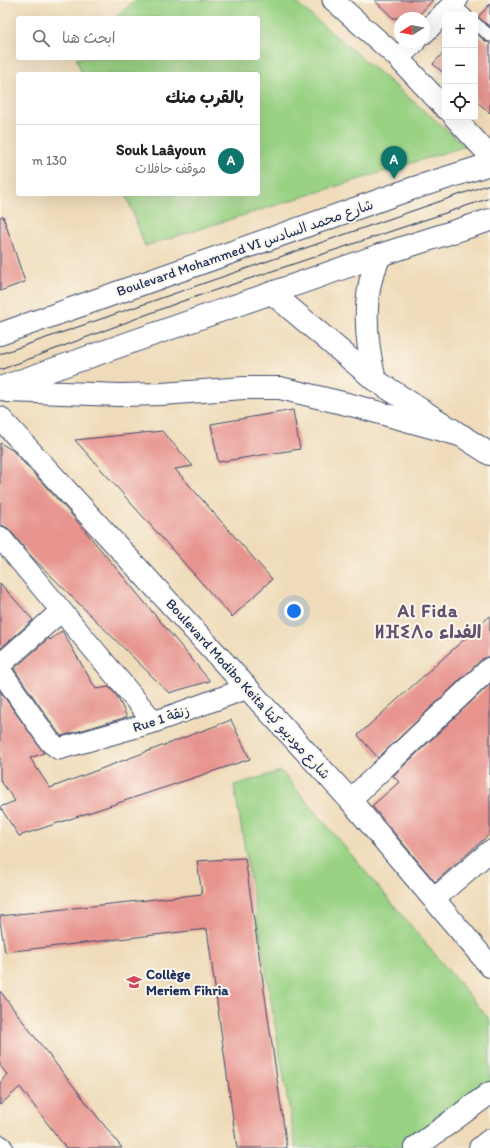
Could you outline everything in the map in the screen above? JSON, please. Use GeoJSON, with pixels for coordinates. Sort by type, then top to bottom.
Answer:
{"type":"FeatureCollection","features":[{"type":"Feature","properties":{"kind":"main road","name":"Boulevard Mohammed VI شارع محمد السادس"},"geometry":{"type":"LineString","coordinates":[[0,334],[411,189],[490,164]]}},
{"type":"Feature","properties":{"kind":"main road"},"geometry":{"type":"LineString","coordinates":[[0,390],[272,293],[490,220]]}},
{"type":"Feature","properties":{"kind":"main road"},"geometry":{"type":"LineString","coordinates":[[375,380],[369,356],[367,329],[368,304],[371,279],[380,256]]}},
{"type":"Feature","properties":{"kind":"main road"},"geometry":{"type":"LineString","coordinates":[[272,293],[375,380],[490,454]]}},
{"type":"Feature","properties":{"kind":"main road"},"geometry":{"type":"LineString","coordinates":[[0,390],[162,394],[244,388],[280,388],[355,406],[463,436]]}},
{"type":"Feature","properties":{"kind":"main road","name":"Boulevard Modibo Keita شارع موديبو كيتا"},"geometry":{"type":"LineString","coordinates":[[0,418],[350,800],[490,966]]}},
{"type":"Feature","properties":{"kind":"main road"},"geometry":{"type":"LineString","coordinates":[[415,1148],[490,1093]]}},
{"type":"Feature","properties":{"kind":"main road"},"geometry":{"type":"LineString","coordinates":[[480,1148],[490,1140]]}},
{"type":"Feature","properties":{"kind":"street"},"geometry":{"type":"LineString","coordinates":[[333,0],[398,58],[442,105]]}},
{"type":"Feature","properties":{"kind":"street"},"geometry":{"type":"LineString","coordinates":[[430,28],[459,6]]}},
{"type":"Feature","properties":{"kind":"street"},"geometry":{"type":"LineString","coordinates":[[398,58],[409,48]]}},
{"type":"Feature","properties":{"kind":"street"},"geometry":{"type":"LineString","coordinates":[[457,120],[490,156]]}},
{"type":"Feature","properties":{"kind":"street"},"geometry":{"type":"LineString","coordinates":[[0,537],[154,722]]}},
{"type":"Feature","properties":{"kind":"street"},"geometry":{"type":"LineString","coordinates":[[0,665],[61,611]]}},
{"type":"Feature","properties":{"kind":"street"},"geometry":{"type":"LineString","coordinates":[[350,800],[490,668]]}},
{"type":"Feature","properties":{"kind":"street","name":"Rue 1 زنقة"},"geometry":{"type":"LineString","coordinates":[[0,670],[50,742],[59,748],[154,722],[248,688]]}},
{"type":"Feature","properties":{"kind":"street"},"geometry":{"type":"LineString","coordinates":[[434,900],[490,851]]}},
{"type":"Feature","properties":{"kind":"lane"},"geometry":{"type":"LineString","coordinates":[[478,25],[490,36]]}},
{"type":"Feature","properties":{"kind":"green space"},"geometry":{"type":"Polygon","coordinates":[[[135,0],[293,0],[466,146],[145,246],[127,196],[260,196],[260,72],[81,72],[77,60],[260,60],[260,16],[117,16],[135,0]]]}},
{"type":"Feature","properties":{"kind":"green space"},"geometry":{"type":"Polygon","coordinates":[[[281,771],[490,1020],[490,1087],[404,1148],[296,1148],[234,785],[281,771]]]}},
{"type":"Feature","properties":{"kind":"building"},"geometry":{"type":"Polygon","coordinates":[[[374,0],[433,0],[422,12],[394,12],[393,18],[374,0]]]}},
{"type":"Feature","properties":{"kind":"building"},"geometry":{"type":"Polygon","coordinates":[[[490,4],[490,27],[478,17],[490,4]]]}},
{"type":"Feature","properties":{"kind":"building"},"geometry":{"type":"Polygon","coordinates":[[[478,35],[490,43],[490,113],[478,103],[478,35]]]}},
{"type":"Feature","properties":{"kind":"building"},"geometry":{"type":"Polygon","coordinates":[[[442,54],[442,72],[433,64],[442,54]]]}},
{"type":"Feature","properties":{"kind":"building"},"geometry":{"type":"Polygon","coordinates":[[[3,216],[25,282],[0,291],[0,217],[3,216]]]}},
{"type":"Feature","properties":{"kind":"building"},"geometry":{"type":"Polygon","coordinates":[[[293,410],[300,449],[218,462],[211,424],[293,410]]]}},
{"type":"Feature","properties":{"kind":"building"},"geometry":{"type":"Polygon","coordinates":[[[162,431],[193,466],[175,469],[272,579],[232,617],[75,440],[162,431]]]}},
{"type":"Feature","properties":{"kind":"building"},"geometry":{"type":"Polygon","coordinates":[[[0,443],[12,450],[71,514],[210,681],[169,693],[30,555],[9,529],[0,524],[0,443]]]}},
{"type":"Feature","properties":{"kind":"building"},"geometry":{"type":"Polygon","coordinates":[[[0,583],[33,620],[0,649],[0,583]]]}},
{"type":"Feature","properties":{"kind":"building"},"geometry":{"type":"Polygon","coordinates":[[[490,616],[490,656],[482,659],[378,758],[358,735],[490,616]]]}},
{"type":"Feature","properties":{"kind":"building"},"geometry":{"type":"Polygon","coordinates":[[[62,631],[96,689],[109,687],[117,696],[127,717],[62,736],[59,734],[14,669],[49,638],[50,640],[62,631]]]}},
{"type":"Feature","properties":{"kind":"building"},"geometry":{"type":"Polygon","coordinates":[[[490,684],[490,834],[435,882],[372,806],[399,782],[393,776],[490,684]]]}},
{"type":"Feature","properties":{"kind":"building"},"geometry":{"type":"Polygon","coordinates":[[[0,691],[44,753],[30,758],[50,788],[231,720],[250,759],[19,836],[0,807],[15,801],[0,780],[0,691]]]}},
{"type":"Feature","properties":{"kind":"building"},"geometry":{"type":"Polygon","coordinates":[[[245,858],[287,1148],[237,1148],[207,929],[5,952],[0,921],[0,916],[202,894],[197,861],[245,858]]]}},
{"type":"Feature","properties":{"kind":"building"},"geometry":{"type":"Polygon","coordinates":[[[0,991],[122,1148],[66,1148],[20,1087],[0,1105],[0,1083],[7,1074],[0,1066],[0,991]]]}},
{"type":"Feature","properties":{"kind":"tram line"},"geometry":{"type":"LineString","coordinates":[[0,354],[490,184]]}},
{"type":"Feature","properties":{"kind":"tram line"},"geometry":{"type":"LineString","coordinates":[[0,370],[180,302],[490,198]]}},
{"type":"Feature","properties":{"kind":"place","name":"Souk Laâyoun"},"geometry":{"type":"Point","coordinates":[394,179]}},
{"type":"Feature","properties":{"kind":"place","name":"Collège Meriem Fihria"},"geometry":{"type":"Point","coordinates":[134,982]}},
{"type":"Feature","properties":{"kind":"district","name":"Al Fida ⵍⴼⵉⴷⴰ الفداء"},"geometry":{"type":"Point","coordinates":[428,621]}}]}
